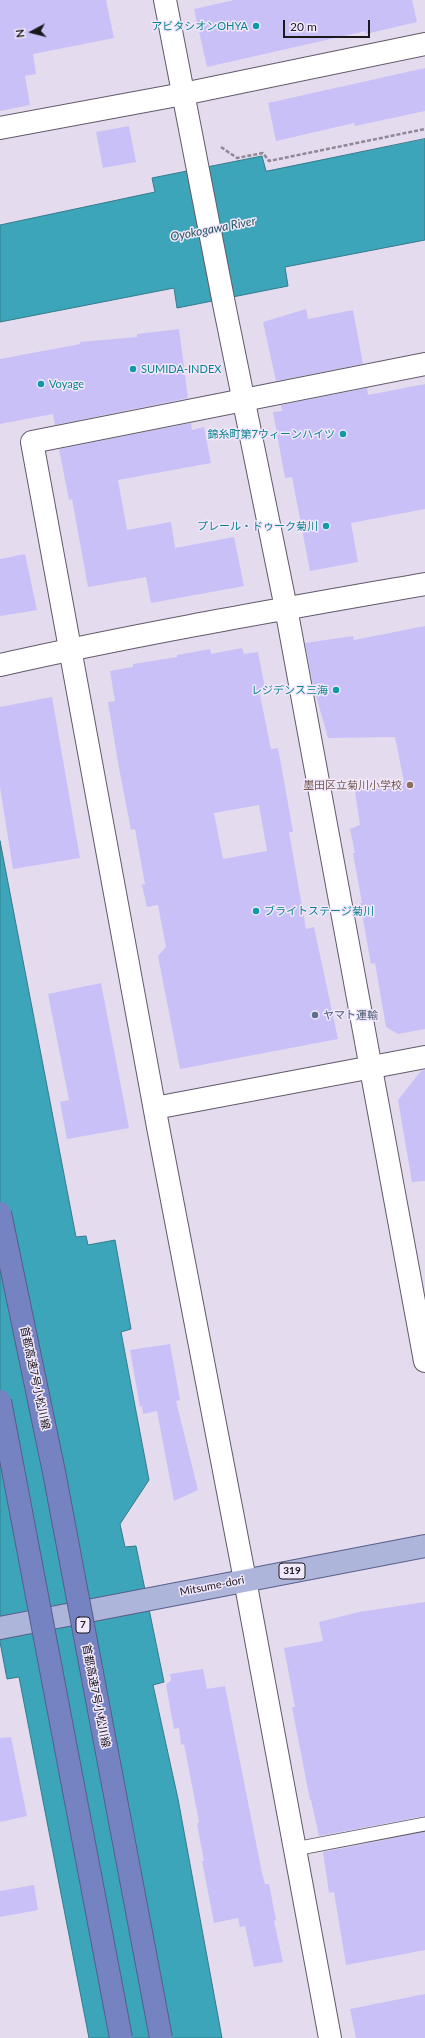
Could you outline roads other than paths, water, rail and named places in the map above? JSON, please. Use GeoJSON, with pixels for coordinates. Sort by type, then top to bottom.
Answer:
{"type":"FeatureCollection","features":[{"type":"Feature","properties":{"kind":"highway","name":"首都高速7号小松川線"},"geometry":{"type":"LineString","coordinates":[[0,1213],[54,1472],[161,2038]]}},
{"type":"Feature","properties":{"kind":"highway"},"geometry":{"type":"LineString","coordinates":[[0,1401],[121,2038]]}},
{"type":"Feature","properties":{"kind":"main road","name":"Mitsume-dori"},"geometry":{"type":"LineString","coordinates":[[0,1628],[425,1546]]}},
{"type":"Feature","properties":{"kind":"street"},"geometry":{"type":"LineString","coordinates":[[165,0],[225,309],[286,608],[424,1352]]}},
{"type":"Feature","properties":{"kind":"street"},"geometry":{"type":"LineString","coordinates":[[0,128],[183,94],[425,44]]}},
{"type":"Feature","properties":{"kind":"street"},"geometry":{"type":"LineString","coordinates":[[330,2038],[296,1849],[155,1108],[32,442],[425,364]]}},
{"type":"Feature","properties":{"kind":"street"},"geometry":{"type":"LineString","coordinates":[[0,665],[70,649],[286,608],[425,584]]}},
{"type":"Feature","properties":{"kind":"street"},"geometry":{"type":"LineString","coordinates":[[155,1108],[425,1057]]}},
{"type":"Feature","properties":{"kind":"lane"},"geometry":{"type":"LineString","coordinates":[[296,1849],[425,1824]]}},
{"type":"Feature","properties":{"kind":"water","name":"Oyokogawa River"},"geometry":{"type":"Polygon","coordinates":[[[425,139],[425,240],[285,267],[288,286],[177,308],[174,288],[0,322],[0,225],[155,192],[152,178],[262,156],[266,171],[425,139]]]}},
{"type":"Feature","properties":{"kind":"water"},"geometry":{"type":"Polygon","coordinates":[[[0,841],[76,1237],[86,1236],[88,1245],[115,1240],[131,1329],[121,1332],[149,1480],[120,1524],[125,1547],[136,1546],[164,1682],[153,1685],[178,1799],[222,2038],[89,2038],[19,1677],[7,1679],[0,1642],[0,841]]]}},
{"type":"Feature","properties":{"kind":"place","name":"アビタシオンOHYA"},"geometry":{"type":"Point","coordinates":[256,26]}},
{"type":"Feature","properties":{"kind":"place","name":"SUMIDA-INDEX"},"geometry":{"type":"Point","coordinates":[133,369]}},
{"type":"Feature","properties":{"kind":"place","name":"Voyage"},"geometry":{"type":"Point","coordinates":[41,384]}},
{"type":"Feature","properties":{"kind":"place","name":"錦糸町第7ウィーンハイツ"},"geometry":{"type":"Point","coordinates":[343,434]}},
{"type":"Feature","properties":{"kind":"place","name":"プレール・ドゥーク菊川"},"geometry":{"type":"Point","coordinates":[326,526]}},
{"type":"Feature","properties":{"kind":"place","name":"レジデンス三海"},"geometry":{"type":"Point","coordinates":[336,690]}},
{"type":"Feature","properties":{"kind":"place","name":"墨田区立菊川小学校"},"geometry":{"type":"Point","coordinates":[410,785]}},
{"type":"Feature","properties":{"kind":"place","name":"ブライトステージ菊川"},"geometry":{"type":"Point","coordinates":[256,911]}},
{"type":"Feature","properties":{"kind":"place","name":"ヤマト運輸"},"geometry":{"type":"Point","coordinates":[315,1015]}}]}
